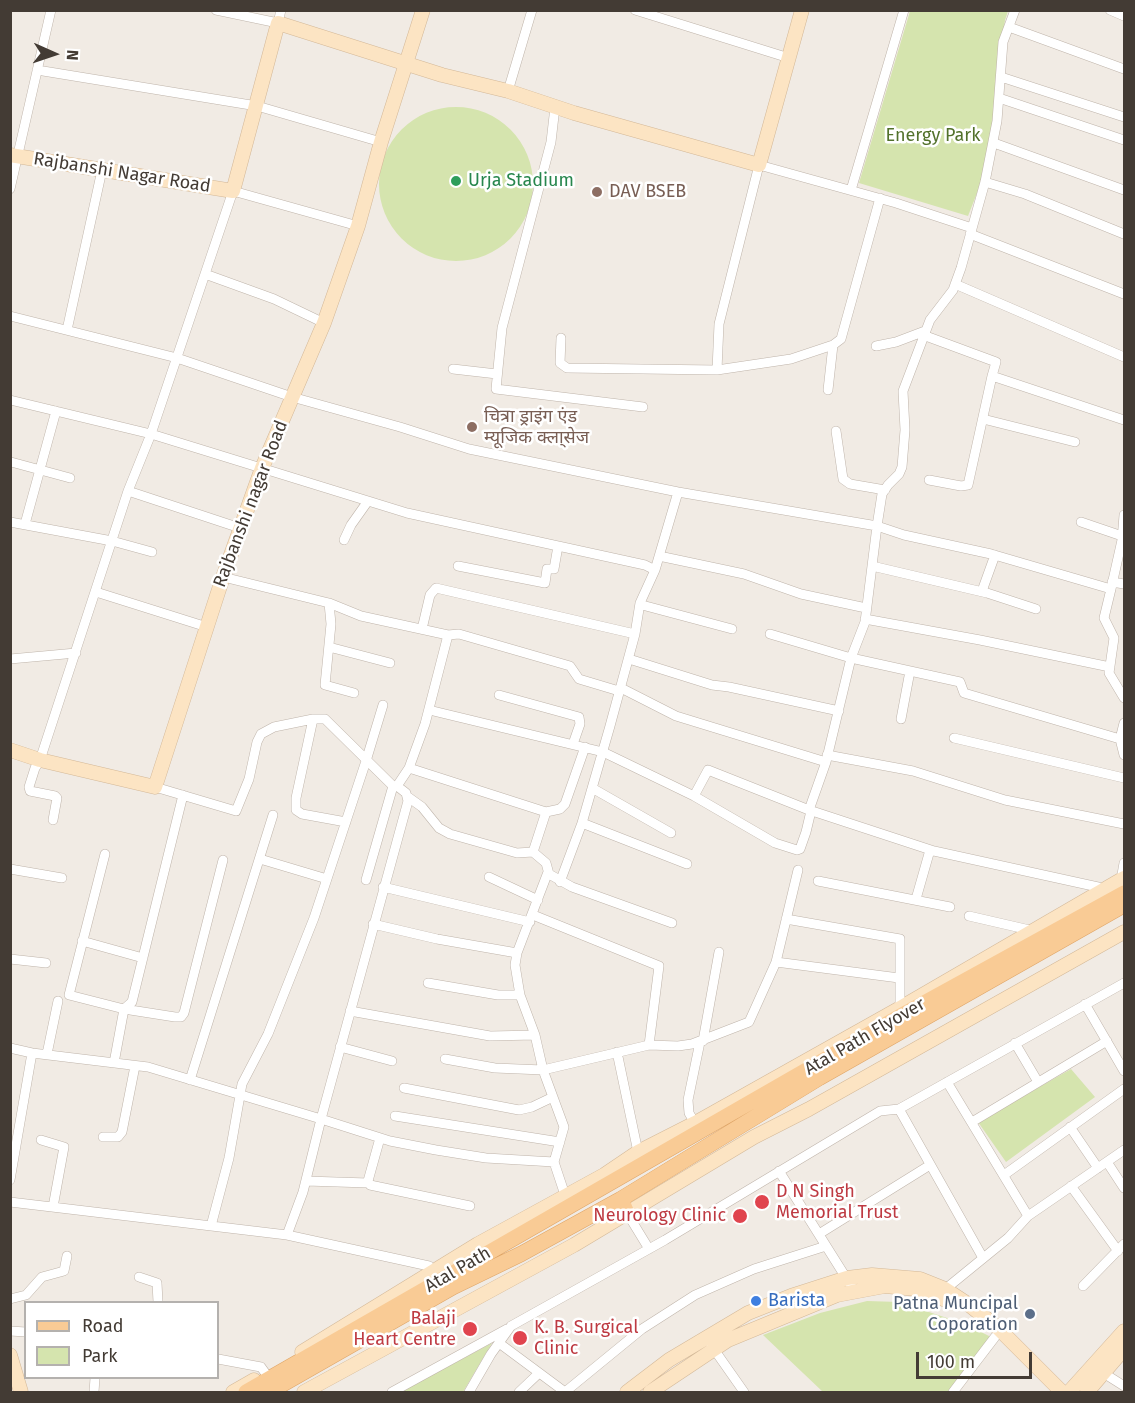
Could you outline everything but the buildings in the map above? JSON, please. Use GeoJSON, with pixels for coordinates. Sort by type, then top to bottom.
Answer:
{"type":"FeatureCollection","features":[{"type":"Feature","properties":{"kind":"main road","name":"Atal Path Flyover"},"geometry":{"type":"LineString","coordinates":[[606,1180],[904,1014],[1123,884]]}},
{"type":"Feature","properties":{"kind":"main road","name":"Atal Path Flyover"},"geometry":{"type":"LineString","coordinates":[[624,1206],[819,1078],[1125,905]]}},
{"type":"Feature","properties":{"kind":"main road","name":"Atal Path"},"geometry":{"type":"LineString","coordinates":[[246,1392],[606,1180]]}},
{"type":"Feature","properties":{"kind":"main road","name":"Atal Path"},"geometry":{"type":"LineString","coordinates":[[269,1392],[453,1287],[624,1206]]}},
{"type":"Feature","properties":{"kind":"street"},"geometry":{"type":"LineString","coordinates":[[10,189],[14,155],[51,10]]}},
{"type":"Feature","properties":{"kind":"street"},"geometry":{"type":"LineString","coordinates":[[216,10],[280,17],[442,75],[508,91],[555,107],[880,198],[971,231],[1125,294]]}},
{"type":"Feature","properties":{"kind":"street","name":"Rajbanshi nagar Road"},"geometry":{"type":"LineString","coordinates":[[155,787],[240,528],[262,468],[324,323],[358,226],[381,142],[423,10]]}},
{"type":"Feature","properties":{"kind":"street"},"geometry":{"type":"LineString","coordinates":[[508,91],[532,10]]}},
{"type":"Feature","properties":{"kind":"street"},"geometry":{"type":"LineString","coordinates":[[635,10],[789,58]]}},
{"type":"Feature","properties":{"kind":"street"},"geometry":{"type":"LineString","coordinates":[[717,370],[719,324],[759,165],[802,10]]}},
{"type":"Feature","properties":{"kind":"street"},"geometry":{"type":"LineString","coordinates":[[851,190],[904,10]]}},
{"type":"Feature","properties":{"kind":"street"},"geometry":{"type":"LineString","coordinates":[[429,710],[594,749],[693,796],[775,843],[800,849],[812,812],[852,658],[865,619],[880,502],[885,490],[901,471],[905,430],[903,391],[930,320],[943,306],[955,284],[971,231],[994,143],[1003,42],[1015,10]]}},
{"type":"Feature","properties":{"kind":"street"},"geometry":{"type":"LineString","coordinates":[[1110,10],[1125,16]]}},
{"type":"Feature","properties":{"kind":"street"},"geometry":{"type":"LineString","coordinates":[[53,820],[57,798],[30,791],[35,768],[40,760],[128,491],[151,434],[233,191],[280,17]]}},
{"type":"Feature","properties":{"kind":"street"},"geometry":{"type":"LineString","coordinates":[[1008,27],[1125,69]]}},
{"type":"Feature","properties":{"kind":"street"},"geometry":{"type":"LineString","coordinates":[[37,70],[256,106],[381,142]]}},
{"type":"Feature","properties":{"kind":"street"},"geometry":{"type":"LineString","coordinates":[[1001,77],[1125,117]]}},
{"type":"Feature","properties":{"kind":"street"},"geometry":{"type":"LineString","coordinates":[[999,98],[1125,140]]}},
{"type":"Feature","properties":{"kind":"street"},"geometry":{"type":"LineString","coordinates":[[555,107],[551,142],[502,327],[495,387],[498,390],[643,407]]}},
{"type":"Feature","properties":{"kind":"street"},"geometry":{"type":"LineString","coordinates":[[994,143],[1125,190]]}},
{"type":"Feature","properties":{"kind":"street","name":"Rajbanshi Nagar Road"},"geometry":{"type":"LineString","coordinates":[[14,155],[233,191]]}},
{"type":"Feature","properties":{"kind":"street"},"geometry":{"type":"LineString","coordinates":[[67,330],[102,170]]}},
{"type":"Feature","properties":{"kind":"street"},"geometry":{"type":"LineString","coordinates":[[985,182],[1025,194],[1125,234]]}},
{"type":"Feature","properties":{"kind":"street","name":"Rajbanshi nagar Road"},"geometry":{"type":"LineString","coordinates":[[233,191],[358,226]]}},
{"type":"Feature","properties":{"kind":"street"},"geometry":{"type":"LineString","coordinates":[[561,338],[560,363],[567,368],[717,370],[791,359],[833,345],[841,339],[880,198]]}},
{"type":"Feature","properties":{"kind":"street"},"geometry":{"type":"LineString","coordinates":[[205,274],[274,299],[324,323]]}},
{"type":"Feature","properties":{"kind":"street"},"geometry":{"type":"LineString","coordinates":[[955,284],[1125,357]]}},
{"type":"Feature","properties":{"kind":"street"},"geometry":{"type":"LineString","coordinates":[[10,316],[177,358],[292,397],[469,449],[678,492],[877,526],[904,535],[995,555],[1111,585],[1125,585]]}},
{"type":"Feature","properties":{"kind":"street"},"geometry":{"type":"LineString","coordinates":[[876,346],[924,333],[996,362],[968,485],[961,486],[928,480]]}},
{"type":"Feature","properties":{"kind":"street"},"geometry":{"type":"LineString","coordinates":[[828,390],[833,345]]}},
{"type":"Feature","properties":{"kind":"street"},"geometry":{"type":"LineString","coordinates":[[453,369],[497,374]]}},
{"type":"Feature","properties":{"kind":"street"},"geometry":{"type":"LineString","coordinates":[[992,376],[1125,420]]}},
{"type":"Feature","properties":{"kind":"street"},"geometry":{"type":"LineString","coordinates":[[10,400],[151,434],[407,513],[650,568]]}},
{"type":"Feature","properties":{"kind":"street"},"geometry":{"type":"LineString","coordinates":[[25,524],[56,411]]}},
{"type":"Feature","properties":{"kind":"street"},"geometry":{"type":"LineString","coordinates":[[983,419],[1075,442]]}},
{"type":"Feature","properties":{"kind":"street"},"geometry":{"type":"LineString","coordinates":[[836,431],[843,479],[850,484],[885,490]]}},
{"type":"Feature","properties":{"kind":"street"},"geometry":{"type":"LineString","coordinates":[[11,462],[70,478]]}},
{"type":"Feature","properties":{"kind":"street"},"geometry":{"type":"LineString","coordinates":[[128,491],[240,528]]}},
{"type":"Feature","properties":{"kind":"street"},"geometry":{"type":"LineString","coordinates":[[409,768],[546,812],[560,809],[566,804],[594,749],[629,659],[632,633],[650,568],[659,556],[678,492]]}},
{"type":"Feature","properties":{"kind":"street"},"geometry":{"type":"LineString","coordinates":[[344,540],[351,525],[368,501]]}},
{"type":"Feature","properties":{"kind":"street"},"geometry":{"type":"LineString","coordinates":[[1125,515],[1104,618],[1114,638],[1109,673],[1125,698]]}},
{"type":"Feature","properties":{"kind":"street"},"geometry":{"type":"LineString","coordinates":[[10,522],[112,541],[152,552]]}},
{"type":"Feature","properties":{"kind":"street"},"geometry":{"type":"LineString","coordinates":[[1081,522],[1122,536]]}},
{"type":"Feature","properties":{"kind":"street"},"geometry":{"type":"LineString","coordinates":[[458,566],[544,583],[547,568],[554,569],[558,546]]}},
{"type":"Feature","properties":{"kind":"street"},"geometry":{"type":"LineString","coordinates":[[982,591],[995,555]]}},
{"type":"Feature","properties":{"kind":"street"},"geometry":{"type":"LineString","coordinates":[[659,556],[744,574],[801,594],[866,608]]}},
{"type":"Feature","properties":{"kind":"street"},"geometry":{"type":"LineString","coordinates":[[872,566],[982,591],[1036,609]]}},
{"type":"Feature","properties":{"kind":"street"},"geometry":{"type":"LineString","coordinates":[[223,577],[329,603],[362,616],[448,635],[459,634],[570,666],[579,679],[616,690],[676,716],[826,759],[912,771],[1005,800],[1125,824]]}},
{"type":"Feature","properties":{"kind":"street"},"geometry":{"type":"LineString","coordinates":[[422,629],[430,595],[436,588],[632,633]]}},
{"type":"Feature","properties":{"kind":"street"},"geometry":{"type":"LineString","coordinates":[[96,592],[207,627]]}},
{"type":"Feature","properties":{"kind":"street"},"geometry":{"type":"LineString","coordinates":[[329,603],[329,647],[325,685],[354,693]]}},
{"type":"Feature","properties":{"kind":"street"},"geometry":{"type":"LineString","coordinates":[[640,603],[732,629]]}},
{"type":"Feature","properties":{"kind":"street"},"geometry":{"type":"LineString","coordinates":[[865,619],[1110,667]]}},
{"type":"Feature","properties":{"kind":"street"},"geometry":{"type":"LineString","coordinates":[[770,634],[852,658],[960,682],[964,693],[1120,740]]}},
{"type":"Feature","properties":{"kind":"street"},"geometry":{"type":"LineString","coordinates":[[366,880],[395,786],[409,768],[429,710],[448,635]]}},
{"type":"Feature","properties":{"kind":"street"},"geometry":{"type":"LineString","coordinates":[[329,647],[390,663]]}},
{"type":"Feature","properties":{"kind":"street"},"geometry":{"type":"LineString","coordinates":[[10,659],[76,653]]}},
{"type":"Feature","properties":{"kind":"street"},"geometry":{"type":"LineString","coordinates":[[629,659],[712,685],[839,711]]}},
{"type":"Feature","properties":{"kind":"street"},"geometry":{"type":"LineString","coordinates":[[902,719],[910,671]]}},
{"type":"Feature","properties":{"kind":"street"},"geometry":{"type":"LineString","coordinates":[[499,695],[579,717],[580,724],[573,744]]}},
{"type":"Feature","properties":{"kind":"street"},"geometry":{"type":"LineString","coordinates":[[211,1226],[229,1158],[242,1084],[272,1023],[314,918],[383,705]]}},
{"type":"Feature","properties":{"kind":"street"},"geometry":{"type":"LineString","coordinates":[[10,750],[40,760],[155,787],[236,811],[249,779],[257,742],[261,734],[274,727],[313,719],[325,719],[366,761],[422,807],[439,828],[450,834],[517,853],[532,852],[546,863],[553,876],[672,923]]}},
{"type":"Feature","properties":{"kind":"street"},"geometry":{"type":"LineString","coordinates":[[313,719],[296,798],[296,810],[302,814],[346,822]]}},
{"type":"Feature","properties":{"kind":"street"},"geometry":{"type":"LineString","coordinates":[[1125,723],[1120,740],[1125,754]]}},
{"type":"Feature","properties":{"kind":"street"},"geometry":{"type":"LineString","coordinates":[[954,738],[1125,778]]}},
{"type":"Feature","properties":{"kind":"street"},"geometry":{"type":"LineString","coordinates":[[565,1195],[554,1162],[564,1127],[543,1070],[535,1035],[520,995],[515,965],[518,953],[536,918],[538,900],[582,823],[592,788],[594,749]]}},
{"type":"Feature","properties":{"kind":"street"},"geometry":{"type":"LineString","coordinates":[[693,796],[708,771],[812,812],[930,850],[1098,887],[1103,891]]}},
{"type":"Feature","properties":{"kind":"street"},"geometry":{"type":"LineString","coordinates":[[592,788],[671,833]]}},
{"type":"Feature","properties":{"kind":"street"},"geometry":{"type":"LineString","coordinates":[[114,1063],[124,1010],[132,1002],[183,795]]}},
{"type":"Feature","properties":{"kind":"street"},"geometry":{"type":"LineString","coordinates":[[287,1235],[306,1181],[408,797]]}},
{"type":"Feature","properties":{"kind":"street"},"geometry":{"type":"LineString","coordinates":[[532,852],[546,812]]}},
{"type":"Feature","properties":{"kind":"street"},"geometry":{"type":"LineString","coordinates":[[190,1080],[273,815]]}},
{"type":"Feature","properties":{"kind":"street"},"geometry":{"type":"LineString","coordinates":[[582,823],[687,864]]}},
{"type":"Feature","properties":{"kind":"street"},"geometry":{"type":"LineString","coordinates":[[916,899],[930,850]]}},
{"type":"Feature","properties":{"kind":"street"},"geometry":{"type":"LineString","coordinates":[[105,854],[69,995],[124,1010],[175,1017],[181,1017],[184,1013],[223,861]]}},
{"type":"Feature","properties":{"kind":"street"},"geometry":{"type":"LineString","coordinates":[[260,859],[327,879]]}},
{"type":"Feature","properties":{"kind":"street"},"geometry":{"type":"LineString","coordinates":[[233,1392],[477,1244],[565,1195],[606,1180],[638,1152],[695,1123],[900,1008],[1103,891],[1123,884],[1125,863]]}},
{"type":"Feature","properties":{"kind":"street"},"geometry":{"type":"LineString","coordinates":[[10,869],[62,878]]}},
{"type":"Feature","properties":{"kind":"street"},"geometry":{"type":"LineString","coordinates":[[445,1059],[495,1068],[543,1070],[649,1045],[678,1046],[701,1041],[749,1022],[776,962],[798,870]]}},
{"type":"Feature","properties":{"kind":"street"},"geometry":{"type":"LineString","coordinates":[[489,877],[538,900]]}},
{"type":"Feature","properties":{"kind":"street"},"geometry":{"type":"LineString","coordinates":[[818,881],[950,907]]}},
{"type":"Feature","properties":{"kind":"street"},"geometry":{"type":"LineString","coordinates":[[383,887],[536,918],[659,966],[649,1045]]}},
{"type":"Feature","properties":{"kind":"street"},"geometry":{"type":"LineString","coordinates":[[969,916],[1035,931]]}},
{"type":"Feature","properties":{"kind":"street"},"geometry":{"type":"LineString","coordinates":[[786,919],[899,938],[901,943],[900,1008]]}},
{"type":"Feature","properties":{"kind":"street"},"geometry":{"type":"LineString","coordinates":[[373,924],[436,939],[518,953]]}},
{"type":"Feature","properties":{"kind":"street"},"geometry":{"type":"LineString","coordinates":[[304,1392],[574,1245],[624,1206],[808,1109],[1125,932]]}},
{"type":"Feature","properties":{"kind":"street"},"geometry":{"type":"LineString","coordinates":[[82,941],[143,958]]}},
{"type":"Feature","properties":{"kind":"street"},"geometry":{"type":"LineString","coordinates":[[695,1123],[689,1113],[688,1100],[718,952]]}},
{"type":"Feature","properties":{"kind":"street"},"geometry":{"type":"LineString","coordinates":[[10,959],[46,963]]}},
{"type":"Feature","properties":{"kind":"street"},"geometry":{"type":"LineString","coordinates":[[776,962],[900,978]]}},
{"type":"Feature","properties":{"kind":"street"},"geometry":{"type":"LineString","coordinates":[[429,983],[498,995],[520,995]]}},
{"type":"Feature","properties":{"kind":"street"},"geometry":{"type":"LineString","coordinates":[[392,1392],[649,1249],[880,1111],[898,1109],[1125,983]]}},
{"type":"Feature","properties":{"kind":"street"},"geometry":{"type":"LineString","coordinates":[[47,1054],[58,1001]]}},
{"type":"Feature","properties":{"kind":"street"},"geometry":{"type":"LineString","coordinates":[[1084,1004],[1125,1071]]}},
{"type":"Feature","properties":{"kind":"street"},"geometry":{"type":"LineString","coordinates":[[350,1011],[490,1036],[535,1035]]}},
{"type":"Feature","properties":{"kind":"street"},"geometry":{"type":"LineString","coordinates":[[972,1122],[1107,1041]]}},
{"type":"Feature","properties":{"kind":"street"},"geometry":{"type":"LineString","coordinates":[[1015,1043],[1038,1082]]}},
{"type":"Feature","properties":{"kind":"street"},"geometry":{"type":"LineString","coordinates":[[340,1047],[392,1061]]}},
{"type":"Feature","properties":{"kind":"street"},"geometry":{"type":"LineString","coordinates":[[10,1048],[32,1053],[148,1067],[380,1138],[486,1158],[554,1162]]}},
{"type":"Feature","properties":{"kind":"street"},"geometry":{"type":"LineString","coordinates":[[617,1052],[638,1152]]}},
{"type":"Feature","properties":{"kind":"street"},"geometry":{"type":"LineString","coordinates":[[10,1180],[32,1053]]}},
{"type":"Feature","properties":{"kind":"street"},"geometry":{"type":"LineString","coordinates":[[103,1137],[118,1137],[122,1132],[135,1066]]}},
{"type":"Feature","properties":{"kind":"street"},"geometry":{"type":"LineString","coordinates":[[947,1082],[1028,1216]]}},
{"type":"Feature","properties":{"kind":"street"},"geometry":{"type":"LineString","coordinates":[[404,1089],[519,1110],[532,1107],[553,1097]]}},
{"type":"Feature","properties":{"kind":"street"},"geometry":{"type":"LineString","coordinates":[[1004,1175],[1125,1089]]}},
{"type":"Feature","properties":{"kind":"street"},"geometry":{"type":"LineString","coordinates":[[898,1109],[982,1258]]}},
{"type":"Feature","properties":{"kind":"street"},"geometry":{"type":"LineString","coordinates":[[395,1116],[560,1142]]}},
{"type":"Feature","properties":{"kind":"street"},"geometry":{"type":"LineString","coordinates":[[1070,1128],[1098,1168]]}},
{"type":"Feature","properties":{"kind":"street"},"geometry":{"type":"LineString","coordinates":[[368,1182],[380,1138]]}},
{"type":"Feature","properties":{"kind":"street"},"geometry":{"type":"LineString","coordinates":[[41,1140],[64,1147],[53,1207]]}},
{"type":"Feature","properties":{"kind":"street"},"geometry":{"type":"LineString","coordinates":[[941,1293],[1008,1238],[1028,1216],[1125,1150]]}},
{"type":"Feature","properties":{"kind":"street"},"geometry":{"type":"LineString","coordinates":[[1107,1162],[1125,1188]]}},
{"type":"Feature","properties":{"kind":"street"},"geometry":{"type":"LineString","coordinates":[[819,1234],[930,1165]]}},
{"type":"Feature","properties":{"kind":"street"},"geometry":{"type":"LineString","coordinates":[[779,1171],[855,1292]]}},
{"type":"Feature","properties":{"kind":"street"},"geometry":{"type":"LineString","coordinates":[[306,1181],[368,1182],[372,1186],[470,1206]]}},
{"type":"Feature","properties":{"kind":"street"},"geometry":{"type":"LineString","coordinates":[[1071,1186],[1121,1248],[1083,1286]]}},
{"type":"Feature","properties":{"kind":"street"},"geometry":{"type":"LineString","coordinates":[[10,1202],[287,1235],[429,1266],[432,1272]]}},
{"type":"Feature","properties":{"kind":"street"},"geometry":{"type":"LineString","coordinates":[[624,1206],[649,1249]]}},
{"type":"Feature","properties":{"kind":"street"},"geometry":{"type":"LineString","coordinates":[[499,1343],[565,1392],[642,1329],[695,1295],[754,1269],[826,1246]]}},
{"type":"Feature","properties":{"kind":"street"},"geometry":{"type":"LineString","coordinates":[[10,1299],[26,1295],[42,1278],[65,1270],[67,1256]]}},
{"type":"Feature","properties":{"kind":"street"},"geometry":{"type":"LineString","coordinates":[[627,1392],[669,1360],[748,1313],[790,1296],[847,1278],[872,1275],[920,1279],[976,1318],[1049,1392]]}},
{"type":"Feature","properties":{"kind":"street"},"geometry":{"type":"LineString","coordinates":[[139,1277],[157,1283],[158,1301]]}},
{"type":"Feature","properties":{"kind":"street"},"geometry":{"type":"LineString","coordinates":[[650,1392],[728,1340],[837,1295],[885,1286],[941,1293],[968,1304],[997,1327],[1062,1392]]}},
{"type":"Feature","properties":{"kind":"street"},"geometry":{"type":"LineString","coordinates":[[469,1392],[509,1328]]}},
{"type":"Feature","properties":{"kind":"street"},"geometry":{"type":"LineString","coordinates":[[1069,1392],[1125,1330]]}},
{"type":"Feature","properties":{"kind":"street"},"geometry":{"type":"LineString","coordinates":[[705,1337],[744,1392]]}},
{"type":"Feature","properties":{"kind":"street"},"geometry":{"type":"LineString","coordinates":[[953,1392],[995,1337]]}},
{"type":"Feature","properties":{"kind":"street"},"geometry":{"type":"LineString","coordinates":[[1087,1392],[1125,1349]]}},
{"type":"Feature","properties":{"kind":"street"},"geometry":{"type":"LineString","coordinates":[[10,1355],[21,1392]]}},
{"type":"Feature","properties":{"kind":"street"},"geometry":{"type":"LineString","coordinates":[[219,1359],[261,1367],[266,1374]]}},
{"type":"Feature","properties":{"kind":"street"},"geometry":{"type":"LineString","coordinates":[[519,1392],[538,1373]]}},
{"type":"Feature","properties":{"kind":"street"},"geometry":{"type":"LineString","coordinates":[[1105,1374],[1125,1386]]}},
{"type":"Feature","properties":{"kind":"green space","name":"Energy Park"},"geometry":{"type":"Polygon","coordinates":[[[910,11],[1008,11],[991,137],[979,188],[968,216],[859,183],[910,11]]]}},
{"type":"Feature","properties":{"kind":"green space","name":"Urja Stadium"},"geometry":{"type":"Polygon","coordinates":[[[456,107],[485,113],[499,120],[510,130],[520,141],[527,155],[533,184],[527,213],[520,227],[510,238],[499,248],[485,255],[456,261],[427,255],[413,248],[402,238],[392,227],[385,213],[379,184],[385,155],[392,141],[402,130],[413,120],[427,113],[456,107]]]}},
{"type":"Feature","properties":{"kind":"green space"},"geometry":{"type":"Polygon","coordinates":[[[1071,1069],[1095,1097],[1006,1162],[978,1122],[1071,1069]]]}},
{"type":"Feature","properties":{"kind":"green space"},"geometry":{"type":"Polygon","coordinates":[[[867,1301],[899,1302],[965,1324],[991,1337],[948,1392],[823,1392],[763,1335],[820,1313],[867,1301]]]}},
{"type":"Feature","properties":{"kind":"green space"},"geometry":{"type":"Polygon","coordinates":[[[492,1343],[463,1392],[400,1392],[492,1343]]]}},
{"type":"Feature","properties":{"kind":"place","name":"Urja Stadium"},"geometry":{"type":"Point","coordinates":[456,181]}},
{"type":"Feature","properties":{"kind":"place","name":"DAV BSEB"},"geometry":{"type":"Point","coordinates":[597,192]}},
{"type":"Feature","properties":{"kind":"place","name":"चित्रा ड्राइंग एंड म्यूजिक क्ला्सेज"},"geometry":{"type":"Point","coordinates":[472,427]}},
{"type":"Feature","properties":{"kind":"place","name":"D N Singh Memorial Trust"},"geometry":{"type":"Point","coordinates":[762,1202]}},
{"type":"Feature","properties":{"kind":"place","name":"Neurology Clinic"},"geometry":{"type":"Point","coordinates":[740,1216]}},
{"type":"Feature","properties":{"kind":"place","name":"Barista"},"geometry":{"type":"Point","coordinates":[756,1301]}},
{"type":"Feature","properties":{"kind":"place","name":"Patna Muncipal Coporation"},"geometry":{"type":"Point","coordinates":[1030,1314]}},
{"type":"Feature","properties":{"kind":"place","name":"Balaji Heart Centre"},"geometry":{"type":"Point","coordinates":[470,1329]}},
{"type":"Feature","properties":{"kind":"place","name":"K. B. Surgical Clinic"},"geometry":{"type":"Point","coordinates":[520,1338]}}]}
